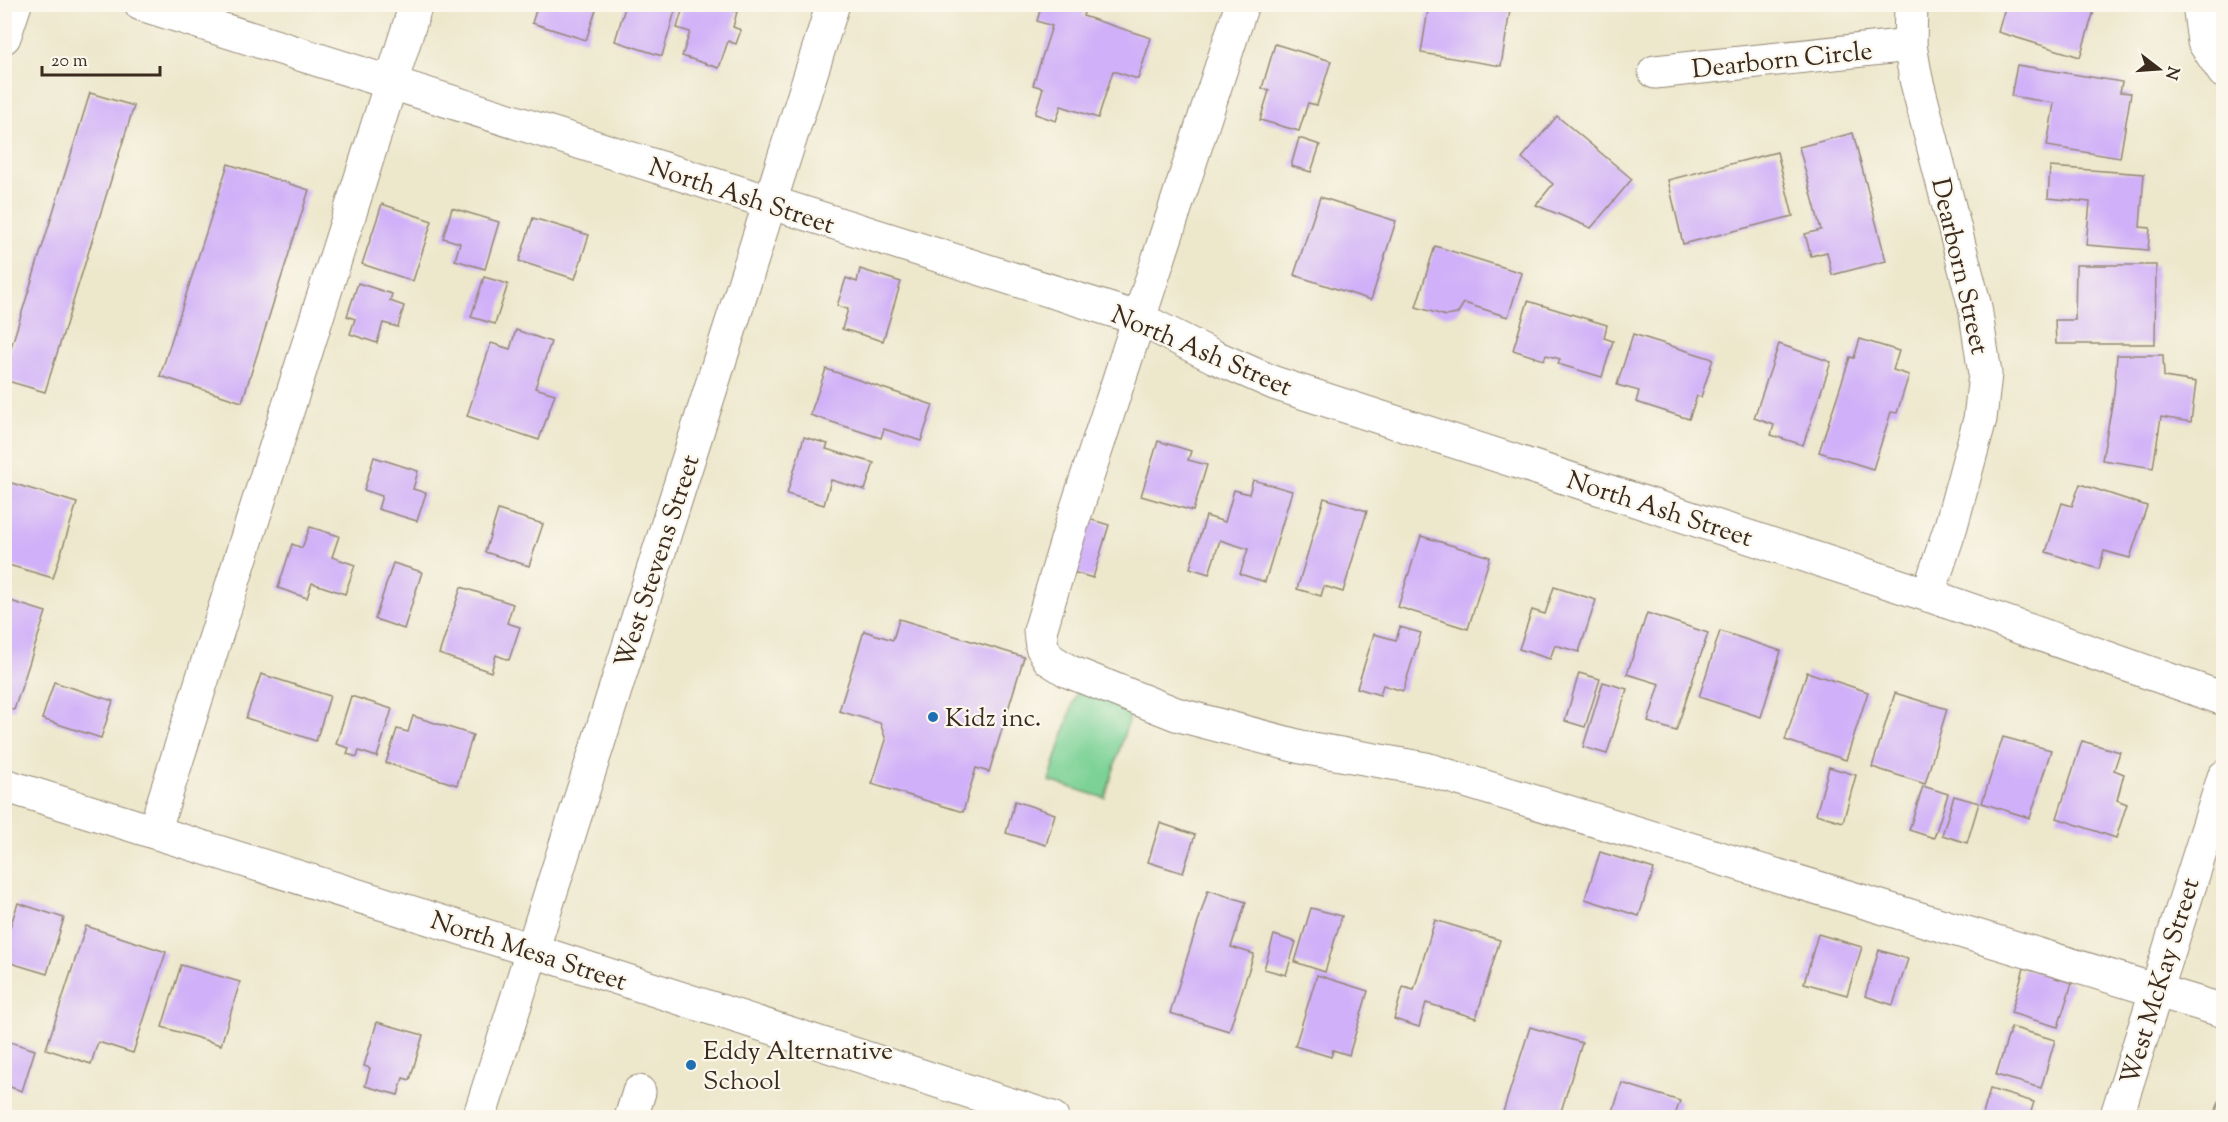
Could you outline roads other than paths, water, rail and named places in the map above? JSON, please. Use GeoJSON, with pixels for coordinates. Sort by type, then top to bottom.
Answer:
{"type":"FeatureCollection","features":[{"type":"Feature","properties":{"kind":"street"},"geometry":{"type":"LineString","coordinates":[[4,37],[15,4]]}},
{"type":"Feature","properties":{"kind":"street","name":"North Ash Street"},"geometry":{"type":"LineString","coordinates":[[141,4],[1140,319],[1215,357],[1274,383],[1928,595],[2223,699]]}},
{"type":"Feature","properties":{"kind":"street"},"geometry":{"type":"LineString","coordinates":[[154,832],[416,4]]}},
{"type":"Feature","properties":{"kind":"street","name":"West Stevens Street"},"geometry":{"type":"LineString","coordinates":[[479,1118],[833,4]]}},
{"type":"Feature","properties":{"kind":"street"},"geometry":{"type":"LineString","coordinates":[[1242,4],[1073,520],[1040,631],[1042,646],[1049,659],[1068,671],[1176,714],[1301,747],[1426,769],[2223,1011]]}},
{"type":"Feature","properties":{"kind":"street","name":"Dearborn Street"},"geometry":{"type":"LineString","coordinates":[[1911,4],[1910,45],[1916,79],[1975,306],[1985,374],[1980,419],[1951,526],[1928,595]]}},
{"type":"Feature","properties":{"kind":"street"},"geometry":{"type":"LineString","coordinates":[[2199,4],[2204,42],[2223,72]]}},
{"type":"Feature","properties":{"kind":"street","name":"Dearborn Circle"},"geometry":{"type":"LineString","coordinates":[[1655,72],[1910,45]]}},
{"type":"Feature","properties":{"kind":"street","name":"West McKay Street"},"geometry":{"type":"LineString","coordinates":[[2116,1118],[2223,777]]}},
{"type":"Feature","properties":{"kind":"street","name":"North Mesa Street"},"geometry":{"type":"LineString","coordinates":[[4,785],[531,950],[1052,1118]]}},
{"type":"Feature","properties":{"kind":"place","name":"Kidz inc."},"geometry":{"type":"Point","coordinates":[933,717]}},
{"type":"Feature","properties":{"kind":"place","name":"Eddy Alternative School"},"geometry":{"type":"Point","coordinates":[691,1065]}}]}
